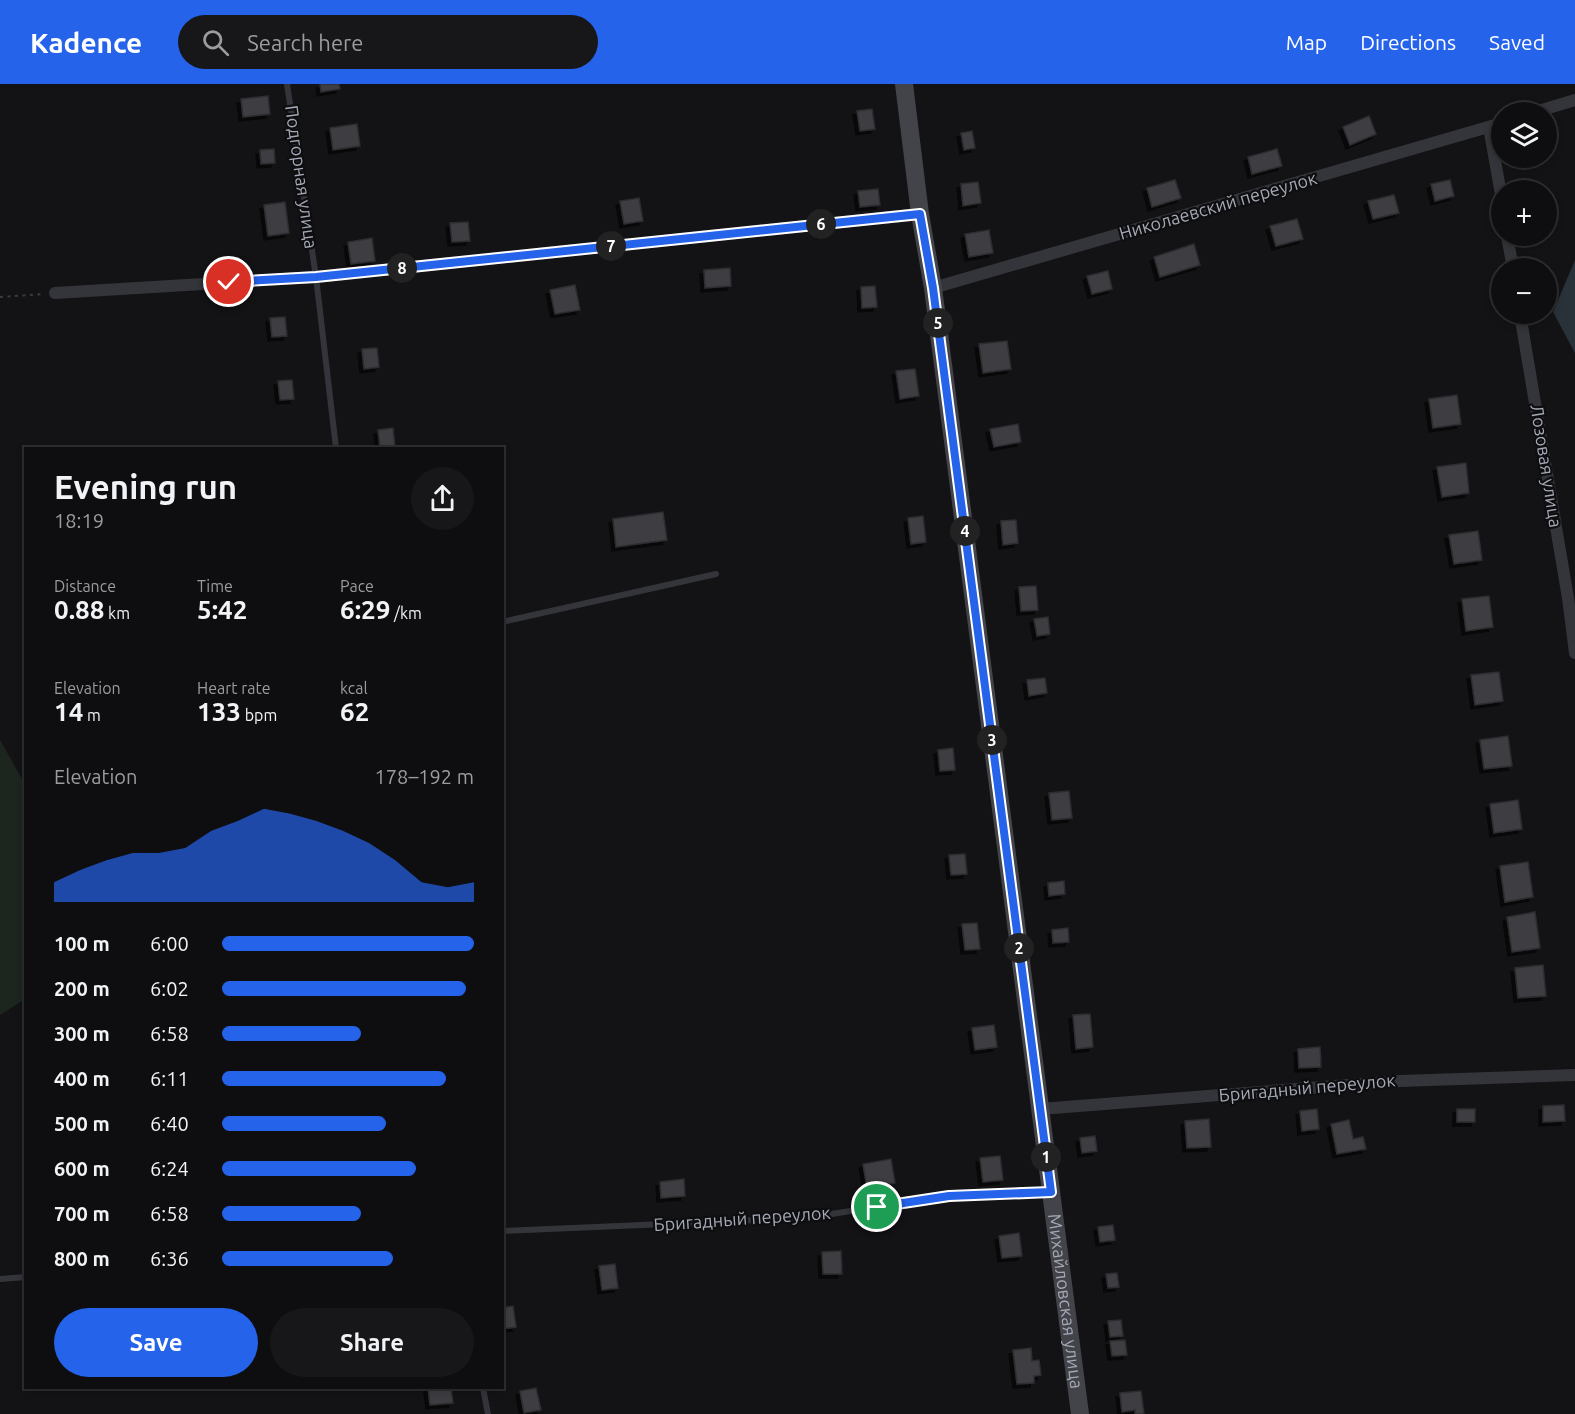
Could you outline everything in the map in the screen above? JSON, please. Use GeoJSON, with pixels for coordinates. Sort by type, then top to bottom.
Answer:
{"type":"FeatureCollection","features":[{"type":"Feature","properties":{"kind":"street","name":"Михайловская улица"},"geometry":{"type":"LineString","coordinates":[[904,84],[920,214],[933,288],[1080,1414]]}},
{"type":"Feature","properties":{"kind":"street"},"geometry":{"type":"LineString","coordinates":[[1557,105],[1575,100]]}},
{"type":"Feature","properties":{"kind":"street","name":"Николаевский переулок"},"geometry":{"type":"LineString","coordinates":[[933,288],[1491,126]]}},
{"type":"Feature","properties":{"kind":"street"},"geometry":{"type":"LineString","coordinates":[[55,293],[316,277],[920,214]]}},
{"type":"Feature","properties":{"kind":"street","name":"Лозовая улица"},"geometry":{"type":"LineString","coordinates":[[1522,324],[1575,653]]}},
{"type":"Feature","properties":{"kind":"street","name":"Бригадный переулок"},"geometry":{"type":"LineString","coordinates":[[1040,1109],[1400,1081],[1575,1075]]}},
{"type":"Feature","properties":{"kind":"lane","name":"Подгорная улица"},"geometry":{"type":"LineString","coordinates":[[287,84],[316,277],[336,447]]}},
{"type":"Feature","properties":{"kind":"lane"},"geometry":{"type":"LineString","coordinates":[[504,622],[716,574]]}},
{"type":"Feature","properties":{"kind":"lane","name":"Бригадный переулок"},"geometry":{"type":"LineString","coordinates":[[504,1231],[805,1218],[949,1196],[1051,1192]]}},
{"type":"Feature","properties":{"kind":"lane"},"geometry":{"type":"LineString","coordinates":[[0,1279],[24,1277]]}},
{"type":"Feature","properties":{"kind":"lane"},"geometry":{"type":"LineString","coordinates":[[483,1389],[488,1414]]}},
{"type":"Feature","properties":{"kind":"path"},"geometry":{"type":"LineString","coordinates":[[0,297],[55,293]]}},
{"type":"Feature","properties":{"kind":"shaded area"},"geometry":{"type":"Polygon","coordinates":[[[1575,260],[1575,353],[1557,319],[1557,303],[1575,260]]]}},
{"type":"Feature","properties":{"kind":"shaded area"},"geometry":{"type":"Polygon","coordinates":[[[0,740],[24,782],[24,1000],[0,1015],[0,740]]]}},
{"type":"Feature","properties":{"kind":"building"},"geometry":{"type":"Polygon","coordinates":[[[320,84],[339,84],[340,89],[321,92],[320,84]]]}},
{"type":"Feature","properties":{"kind":"building"},"geometry":{"type":"Polygon","coordinates":[[[268,96],[270,114],[243,117],[241,99],[268,96]]]}},
{"type":"Feature","properties":{"kind":"building"},"geometry":{"type":"Polygon","coordinates":[[[872,109],[875,129],[860,131],[857,111],[872,109]]]}},
{"type":"Feature","properties":{"kind":"building"},"geometry":{"type":"Polygon","coordinates":[[[1369,116],[1376,134],[1350,145],[1343,127],[1369,116]]]}},
{"type":"Feature","properties":{"kind":"building"},"geometry":{"type":"Polygon","coordinates":[[[357,124],[360,146],[333,150],[330,128],[357,124]]]}},
{"type":"Feature","properties":{"kind":"building"},"geometry":{"type":"Polygon","coordinates":[[[972,131],[975,148],[964,150],[961,133],[972,131]]]}},
{"type":"Feature","properties":{"kind":"building"},"geometry":{"type":"Polygon","coordinates":[[[274,149],[275,163],[261,164],[260,150],[274,149]]]}},
{"type":"Feature","properties":{"kind":"building"},"geometry":{"type":"Polygon","coordinates":[[[1277,149],[1282,166],[1252,174],[1248,157],[1277,149]]]}},
{"type":"Feature","properties":{"kind":"building"},"geometry":{"type":"Polygon","coordinates":[[[1175,180],[1181,198],[1152,207],[1147,188],[1175,180]]]}},
{"type":"Feature","properties":{"kind":"building"},"geometry":{"type":"Polygon","coordinates":[[[1450,180],[1454,196],[1435,201],[1431,184],[1450,180]]]}},
{"type":"Feature","properties":{"kind":"building"},"geometry":{"type":"Polygon","coordinates":[[[978,182],[981,203],[963,206],[961,184],[978,182]]]}},
{"type":"Feature","properties":{"kind":"building"},"geometry":{"type":"Polygon","coordinates":[[[878,189],[880,205],[860,207],[858,191],[878,189]]]}},
{"type":"Feature","properties":{"kind":"building"},"geometry":{"type":"Polygon","coordinates":[[[1394,195],[1399,213],[1373,219],[1368,201],[1394,195]]]}},
{"type":"Feature","properties":{"kind":"building"},"geometry":{"type":"Polygon","coordinates":[[[639,198],[643,221],[624,224],[620,201],[639,198]]]}},
{"type":"Feature","properties":{"kind":"building"},"geometry":{"type":"Polygon","coordinates":[[[285,202],[289,233],[268,236],[264,205],[285,202]]]}},
{"type":"Feature","properties":{"kind":"building"},"geometry":{"type":"Polygon","coordinates":[[[1297,219],[1303,239],[1276,246],[1270,226],[1297,219]]]}},
{"type":"Feature","properties":{"kind":"building"},"geometry":{"type":"Polygon","coordinates":[[[468,222],[470,241],[452,242],[450,223],[468,222]]]}},
{"type":"Feature","properties":{"kind":"building"},"geometry":{"type":"Polygon","coordinates":[[[989,230],[993,253],[969,257],[965,234],[989,230]]]}},
{"type":"Feature","properties":{"kind":"building"},"geometry":{"type":"Polygon","coordinates":[[[372,238],[375,261],[351,264],[348,242],[372,238]]]}},
{"type":"Feature","properties":{"kind":"building"},"geometry":{"type":"Polygon","coordinates":[[[1194,244],[1200,265],[1160,277],[1154,257],[1194,244]]]}},
{"type":"Feature","properties":{"kind":"building"},"geometry":{"type":"Polygon","coordinates":[[[730,268],[731,286],[705,288],[704,270],[730,268]]]}},
{"type":"Feature","properties":{"kind":"building"},"geometry":{"type":"Polygon","coordinates":[[[1108,271],[1112,289],[1092,294],[1087,276],[1108,271]]]}},
{"type":"Feature","properties":{"kind":"building"},"geometry":{"type":"Polygon","coordinates":[[[575,285],[580,310],[555,314],[550,290],[575,285]]]}},
{"type":"Feature","properties":{"kind":"building"},"geometry":{"type":"Polygon","coordinates":[[[875,286],[877,307],[862,308],[861,287],[875,286]]]}},
{"type":"Feature","properties":{"kind":"building"},"geometry":{"type":"Polygon","coordinates":[[[285,317],[287,336],[272,337],[270,318],[285,317]]]}},
{"type":"Feature","properties":{"kind":"building"},"geometry":{"type":"Polygon","coordinates":[[[1007,341],[1011,369],[983,373],[979,344],[1007,341]]]}},
{"type":"Feature","properties":{"kind":"building"},"geometry":{"type":"Polygon","coordinates":[[[377,348],[379,367],[364,369],[362,349],[377,348]]]}},
{"type":"Feature","properties":{"kind":"building"},"geometry":{"type":"Polygon","coordinates":[[[915,369],[919,396],[900,399],[896,371],[915,369]]]}},
{"type":"Feature","properties":{"kind":"building"},"geometry":{"type":"Polygon","coordinates":[[[292,380],[294,399],[280,400],[278,381],[292,380]]]}},
{"type":"Feature","properties":{"kind":"building"},"geometry":{"type":"Polygon","coordinates":[[[1457,395],[1461,424],[1433,428],[1429,399],[1457,395]]]}},
{"type":"Feature","properties":{"kind":"building"},"geometry":{"type":"Polygon","coordinates":[[[1018,424],[1021,442],[994,447],[990,429],[1018,424]]]}},
{"type":"Feature","properties":{"kind":"building"},"geometry":{"type":"Polygon","coordinates":[[[393,428],[395,447],[380,447],[378,430],[393,428]]]}},
{"type":"Feature","properties":{"kind":"building"},"geometry":{"type":"Polygon","coordinates":[[[1466,463],[1469,493],[1442,497],[1437,467],[1466,463]]]}},
{"type":"Feature","properties":{"kind":"building"},"geometry":{"type":"Polygon","coordinates":[[[663,512],[667,540],[616,547],[613,519],[663,512]]]}},
{"type":"Feature","properties":{"kind":"building"},"geometry":{"type":"Polygon","coordinates":[[[923,516],[926,542],[911,544],[908,518],[923,516]]]}},
{"type":"Feature","properties":{"kind":"building"},"geometry":{"type":"Polygon","coordinates":[[[1016,520],[1018,543],[1003,545],[1001,521],[1016,520]]]}},
{"type":"Feature","properties":{"kind":"building"},"geometry":{"type":"Polygon","coordinates":[[[1478,531],[1482,560],[1454,564],[1449,535],[1478,531]]]}},
{"type":"Feature","properties":{"kind":"building"},"geometry":{"type":"Polygon","coordinates":[[[1036,586],[1038,610],[1021,611],[1019,587],[1036,586]]]}},
{"type":"Feature","properties":{"kind":"building"},"geometry":{"type":"Polygon","coordinates":[[[1489,596],[1493,627],[1466,631],[1462,599],[1489,596]]]}},
{"type":"Feature","properties":{"kind":"building"},"geometry":{"type":"Polygon","coordinates":[[[1048,617],[1050,634],[1037,636],[1034,619],[1048,617]]]}},
{"type":"Feature","properties":{"kind":"building"},"geometry":{"type":"Polygon","coordinates":[[[1499,672],[1503,701],[1475,705],[1471,675],[1499,672]]]}},
{"type":"Feature","properties":{"kind":"building"},"geometry":{"type":"Polygon","coordinates":[[[1045,678],[1047,693],[1029,696],[1027,680],[1045,678]]]}},
{"type":"Feature","properties":{"kind":"building"},"geometry":{"type":"Polygon","coordinates":[[[1508,736],[1512,766],[1484,769],[1480,740],[1508,736]]]}},
{"type":"Feature","properties":{"kind":"building"},"geometry":{"type":"Polygon","coordinates":[[[953,748],[955,770],[940,771],[938,750],[953,748]]]}},
{"type":"Feature","properties":{"kind":"building"},"geometry":{"type":"Polygon","coordinates":[[[1069,791],[1072,818],[1052,820],[1049,793],[1069,791]]]}},
{"type":"Feature","properties":{"kind":"building"},"geometry":{"type":"Polygon","coordinates":[[[1518,800],[1522,829],[1494,833],[1490,804],[1518,800]]]}},
{"type":"Feature","properties":{"kind":"building"},"geometry":{"type":"Polygon","coordinates":[[[965,854],[967,874],[951,875],[949,855],[965,854]]]}},
{"type":"Feature","properties":{"kind":"building"},"geometry":{"type":"Polygon","coordinates":[[[1528,862],[1533,897],[1505,902],[1500,866],[1528,862]]]}},
{"type":"Feature","properties":{"kind":"building"},"geometry":{"type":"Polygon","coordinates":[[[1064,881],[1065,894],[1049,896],[1048,883],[1064,881]]]}},
{"type":"Feature","properties":{"kind":"building"},"geometry":{"type":"Polygon","coordinates":[[[1535,912],[1540,948],[1512,952],[1507,917],[1535,912]]]}},
{"type":"Feature","properties":{"kind":"building"},"geometry":{"type":"Polygon","coordinates":[[[977,923],[980,949],[965,950],[962,924],[977,923]]]}},
{"type":"Feature","properties":{"kind":"building"},"geometry":{"type":"Polygon","coordinates":[[[1068,928],[1069,942],[1053,943],[1052,930],[1068,928]]]}},
{"type":"Feature","properties":{"kind":"building"},"geometry":{"type":"Polygon","coordinates":[[[1543,965],[1546,996],[1518,998],[1515,968],[1543,965]]]}},
{"type":"Feature","properties":{"kind":"building"},"geometry":{"type":"Polygon","coordinates":[[[1090,1014],[1093,1047],[1076,1049],[1073,1015],[1090,1014]]]}},
{"type":"Feature","properties":{"kind":"building"},"geometry":{"type":"Polygon","coordinates":[[[994,1025],[997,1047],[975,1050],[972,1028],[994,1025]]]}},
{"type":"Feature","properties":{"kind":"building"},"geometry":{"type":"Polygon","coordinates":[[[1320,1047],[1321,1067],[1299,1068],[1298,1049],[1320,1047]]]}},
{"type":"Feature","properties":{"kind":"building"},"geometry":{"type":"Polygon","coordinates":[[[1564,1105],[1565,1121],[1543,1122],[1543,1106],[1564,1105]]]}},
{"type":"Feature","properties":{"kind":"building"},"geometry":{"type":"Polygon","coordinates":[[[1317,1109],[1319,1129],[1302,1131],[1300,1111],[1317,1109]]]}},
{"type":"Feature","properties":{"kind":"building"},"geometry":{"type":"Polygon","coordinates":[[[1457,1109],[1475,1109],[1475,1122],[1457,1122],[1457,1109]]]}},
{"type":"Feature","properties":{"kind":"building"},"geometry":{"type":"Polygon","coordinates":[[[1209,1119],[1211,1147],[1187,1148],[1185,1121],[1209,1119]]]}},
{"type":"Feature","properties":{"kind":"building"},"geometry":{"type":"Polygon","coordinates":[[[1349,1120],[1353,1139],[1363,1137],[1366,1149],[1337,1154],[1331,1124],[1349,1120]]]}},
{"type":"Feature","properties":{"kind":"building"},"geometry":{"type":"Polygon","coordinates":[[[1095,1136],[1097,1151],[1082,1153],[1080,1138],[1095,1136]]]}},
{"type":"Feature","properties":{"kind":"building"},"geometry":{"type":"Polygon","coordinates":[[[1000,1156],[1003,1180],[983,1182],[980,1158],[1000,1156]]]}},
{"type":"Feature","properties":{"kind":"building"},"geometry":{"type":"Polygon","coordinates":[[[891,1159],[895,1183],[867,1188],[863,1164],[891,1159]]]}},
{"type":"Feature","properties":{"kind":"building"},"geometry":{"type":"Polygon","coordinates":[[[684,1179],[685,1196],[661,1198],[660,1182],[684,1179]]]}},
{"type":"Feature","properties":{"kind":"building"},"geometry":{"type":"Polygon","coordinates":[[[1113,1225],[1115,1240],[1100,1242],[1098,1227],[1113,1225]]]}},
{"type":"Feature","properties":{"kind":"building"},"geometry":{"type":"Polygon","coordinates":[[[1019,1233],[1022,1256],[1002,1258],[999,1236],[1019,1233]]]}},
{"type":"Feature","properties":{"kind":"building"},"geometry":{"type":"Polygon","coordinates":[[[841,1251],[842,1274],[823,1274],[822,1252],[841,1251]]]}},
{"type":"Feature","properties":{"kind":"building"},"geometry":{"type":"Polygon","coordinates":[[[615,1264],[618,1288],[602,1290],[599,1266],[615,1264]]]}},
{"type":"Feature","properties":{"kind":"building"},"geometry":{"type":"Polygon","coordinates":[[[1117,1273],[1119,1287],[1108,1288],[1106,1274],[1117,1273]]]}},
{"type":"Feature","properties":{"kind":"building"},"geometry":{"type":"Polygon","coordinates":[[[513,1306],[516,1327],[504,1329],[504,1308],[513,1306]]]}},
{"type":"Feature","properties":{"kind":"building"},"geometry":{"type":"Polygon","coordinates":[[[1121,1320],[1123,1336],[1110,1337],[1108,1321],[1121,1320]]]}},
{"type":"Feature","properties":{"kind":"building"},"geometry":{"type":"Polygon","coordinates":[[[1125,1340],[1127,1355],[1112,1356],[1110,1341],[1125,1340]]]}},
{"type":"Feature","properties":{"kind":"building"},"geometry":{"type":"Polygon","coordinates":[[[1031,1348],[1032,1361],[1039,1360],[1041,1375],[1034,1376],[1034,1383],[1017,1384],[1013,1350],[1031,1348]]]}},
{"type":"Feature","properties":{"kind":"building"},"geometry":{"type":"Polygon","coordinates":[[[536,1388],[541,1410],[524,1413],[520,1391],[536,1388]]]}},
{"type":"Feature","properties":{"kind":"building"},"geometry":{"type":"Polygon","coordinates":[[[428,1389],[451,1389],[453,1403],[430,1405],[428,1389]]]}},
{"type":"Feature","properties":{"kind":"building"},"geometry":{"type":"Polygon","coordinates":[[[1141,1391],[1144,1414],[1135,1414],[1135,1410],[1122,1412],[1120,1393],[1141,1391]]]}},
{"type":"Feature","properties":{"kind":"route"},"geometry":{"type":"LineString","coordinates":[[229,282],[316,277],[920,214],[933,288],[1051,1192],[949,1196],[877,1207]]}}]}
